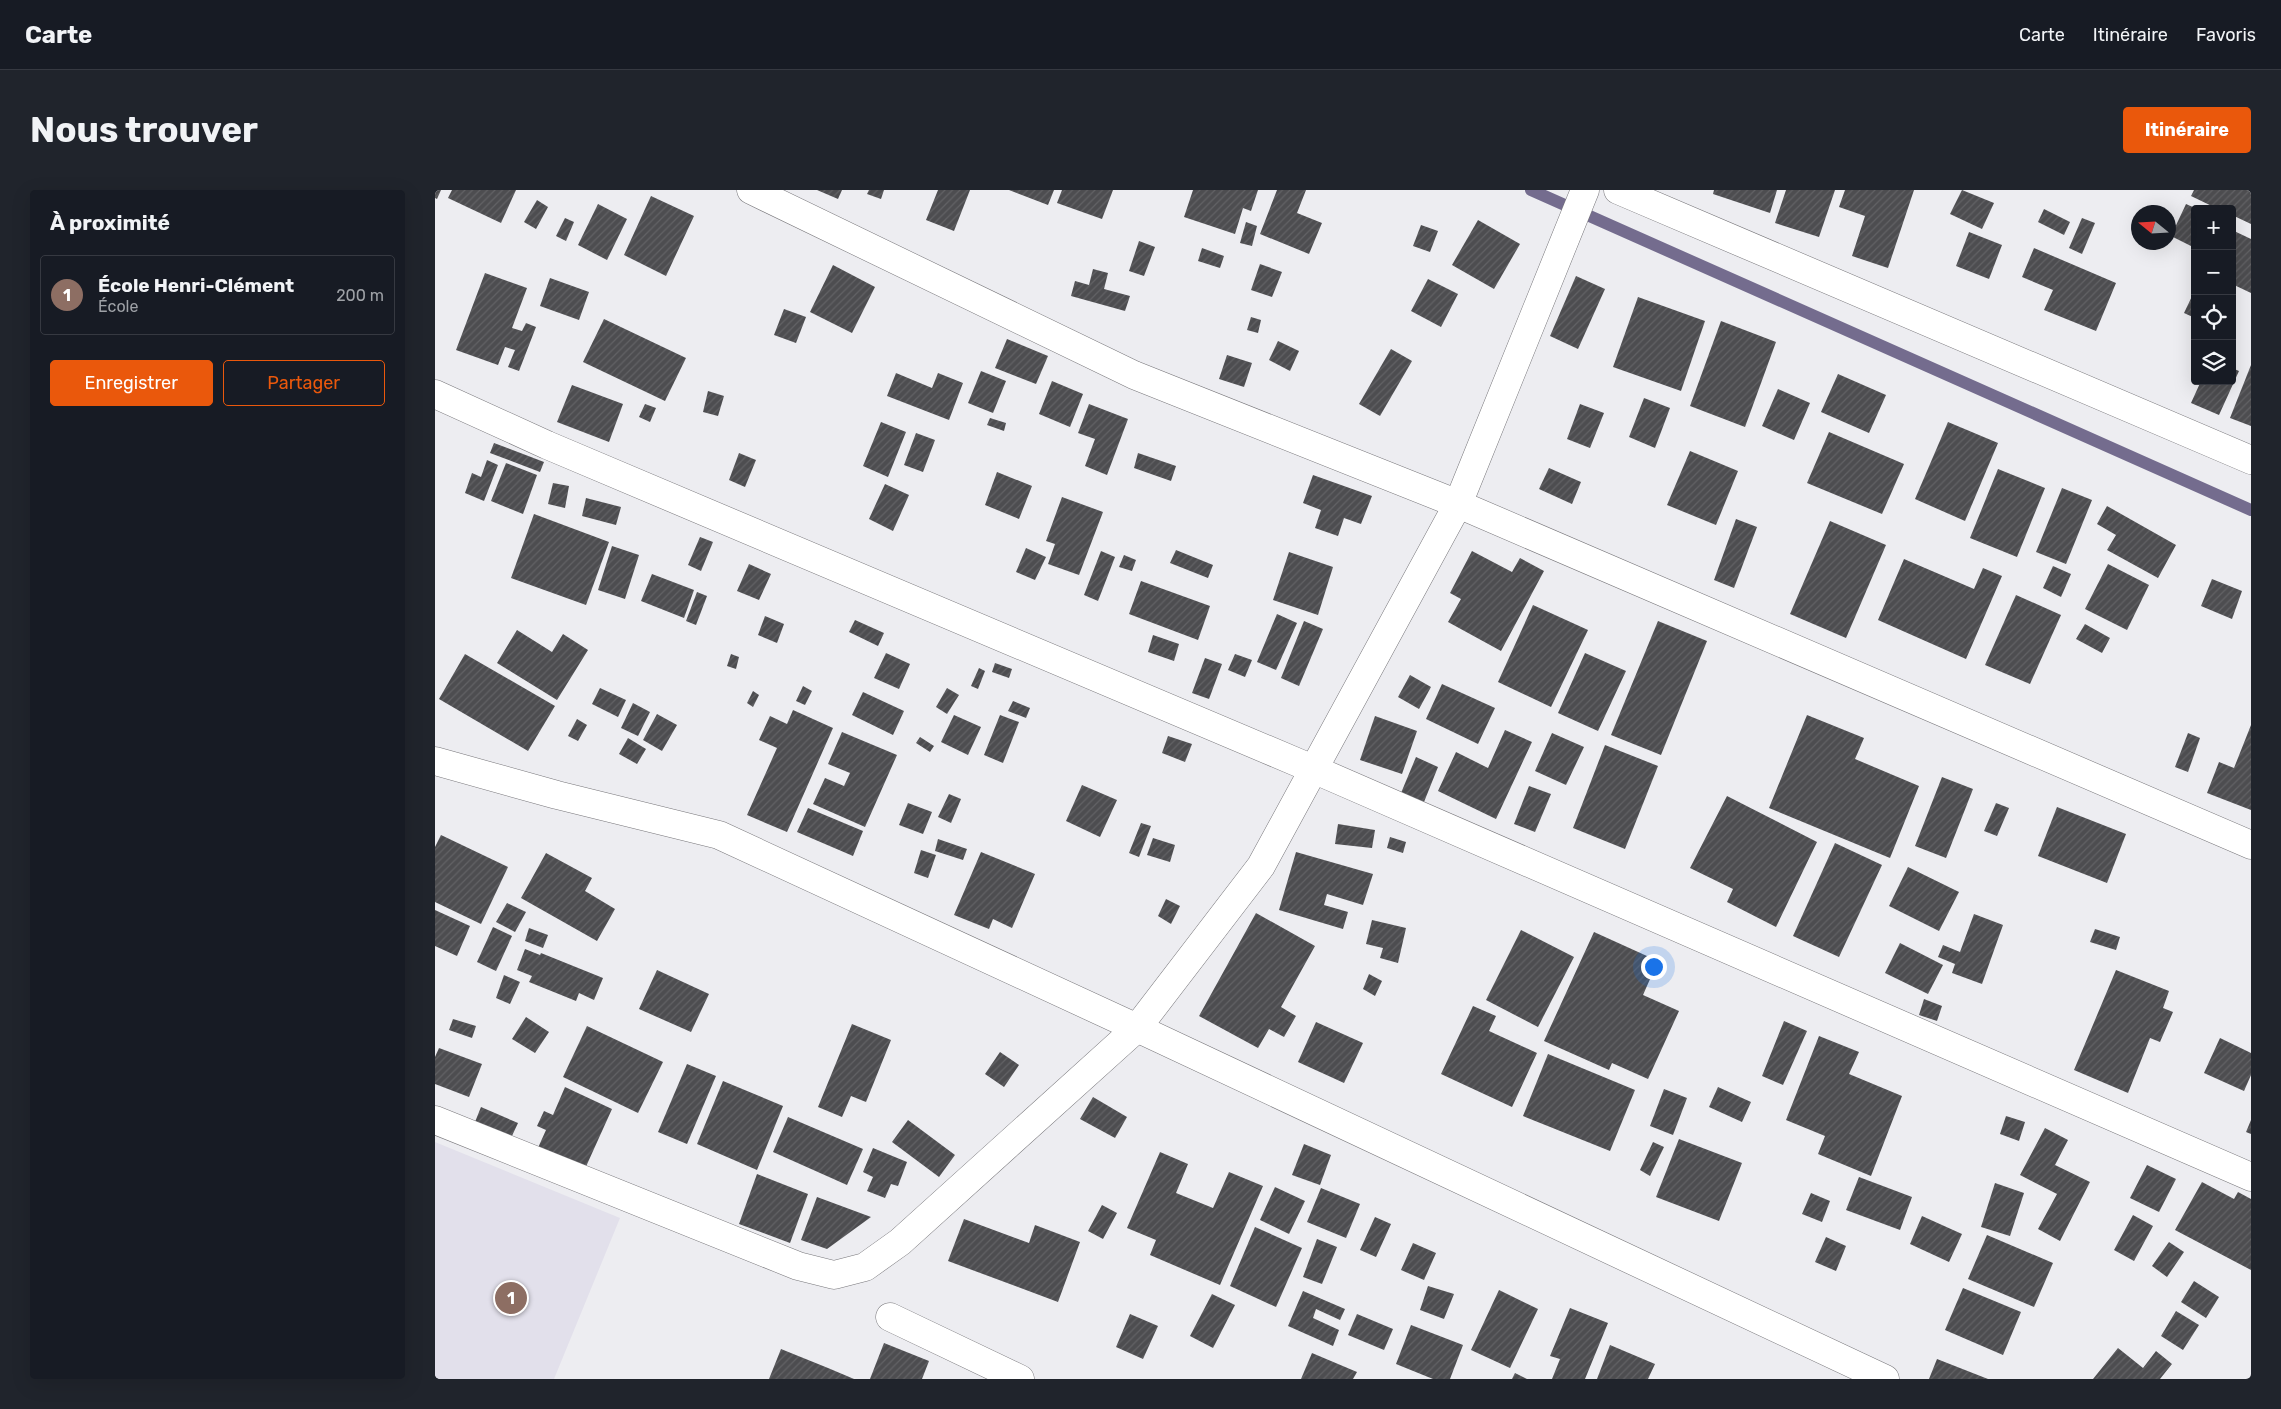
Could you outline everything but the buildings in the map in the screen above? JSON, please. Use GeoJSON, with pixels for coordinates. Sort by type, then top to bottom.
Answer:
{"type":"FeatureCollection","features":[{"type":"Feature","properties":{"kind":"street"},"geometry":{"type":"LineString","coordinates":[[751,190],[1134,375],[1458,504],[2251,845]]}},
{"type":"Feature","properties":{"kind":"street"},"geometry":{"type":"LineString","coordinates":[[1618,190],[2251,460]]}},
{"type":"Feature","properties":{"kind":"street"},"geometry":{"type":"LineString","coordinates":[[435,1120],[798,1266],[834,1275],[865,1267],[900,1242],[1137,1028],[1261,866],[1458,504],[1583,195]]}},
{"type":"Feature","properties":{"kind":"street"},"geometry":{"type":"LineString","coordinates":[[435,394],[547,444],[1313,769],[2251,1177]]}},
{"type":"Feature","properties":{"kind":"street"},"geometry":{"type":"LineString","coordinates":[[435,761],[557,795],[719,835],[1137,1028],[1885,1379]]}},
{"type":"Feature","properties":{"kind":"street"},"geometry":{"type":"LineString","coordinates":[[890,1317],[1020,1379]]}},
{"type":"Feature","properties":{"kind":"shaded area"},"geometry":{"type":"Polygon","coordinates":[[[435,1142],[620,1218],[554,1379],[435,1379],[435,1142]]]}},
{"type":"Feature","properties":{"kind":"waterway"},"geometry":{"type":"LineString","coordinates":[[1531,190],[2251,510]]}},
{"type":"Feature","properties":{"kind":"place","name":"École Henri-Clément"},"geometry":{"type":"Point","coordinates":[511,1298]}}]}
